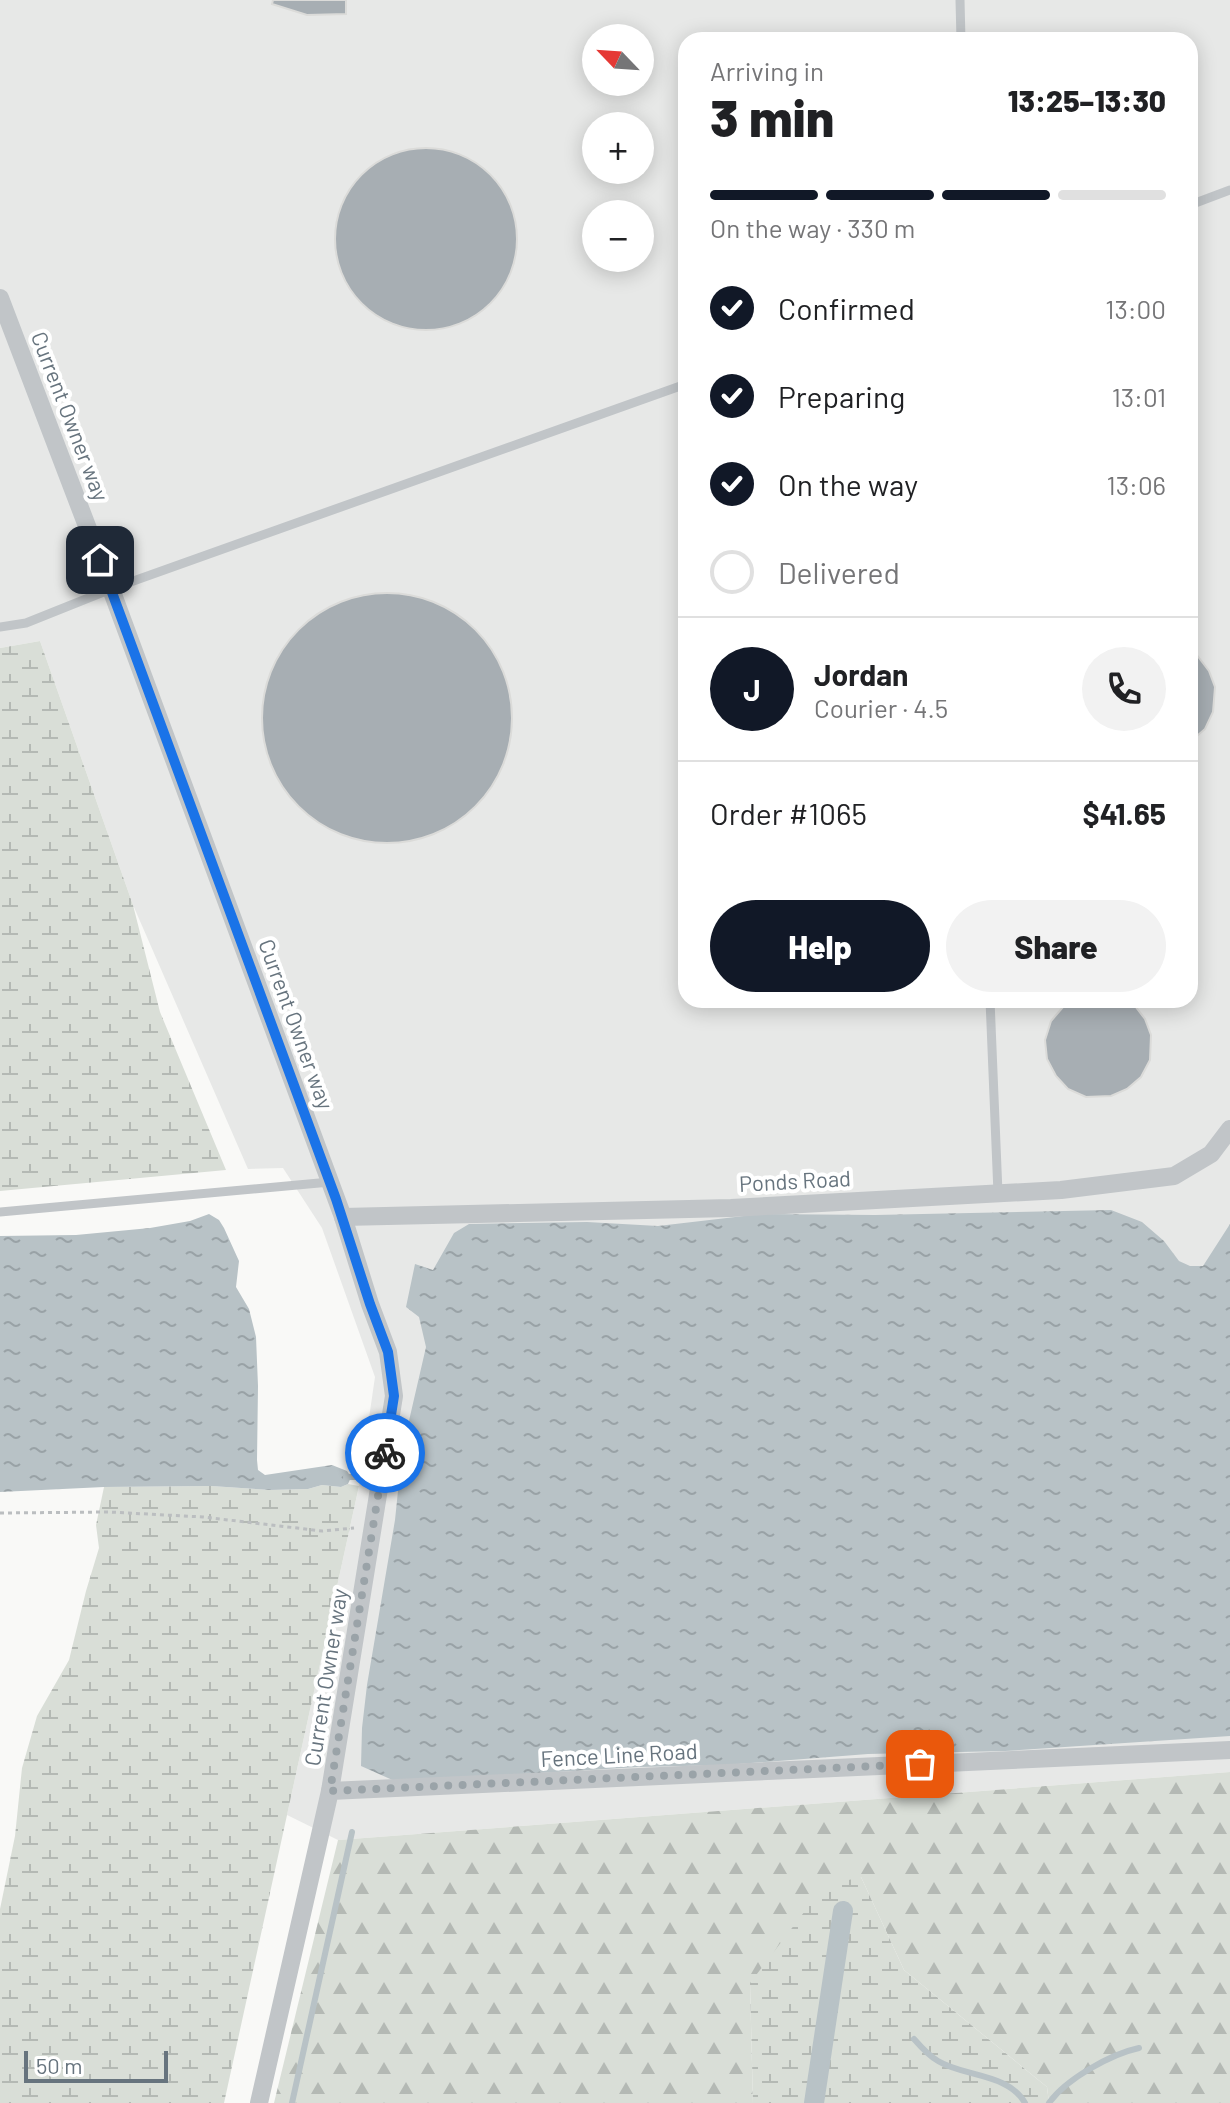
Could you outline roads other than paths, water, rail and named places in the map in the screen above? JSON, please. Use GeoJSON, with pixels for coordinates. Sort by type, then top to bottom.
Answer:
{"type":"FeatureCollection","features":[{"type":"Feature","properties":{"kind":"street","name":"Current Owner way"},"geometry":{"type":"LineString","coordinates":[[0,298],[343,1217],[388,1352],[394,1396],[330,1791]]}},
{"type":"Feature","properties":{"kind":"street","name":"Ponds Road"},"geometry":{"type":"LineString","coordinates":[[343,1217],[731,1208],[1061,1190],[1174,1176],[1211,1154],[1230,1129]]}},
{"type":"Feature","properties":{"kind":"street","name":"Fence Line Road"},"geometry":{"type":"LineString","coordinates":[[330,1791],[1230,1750]]}},
{"type":"Feature","properties":{"kind":"street"},"geometry":{"type":"LineString","coordinates":[[259,2103],[330,1791]]}},
{"type":"Feature","properties":{"kind":"lane"},"geometry":{"type":"LineString","coordinates":[[960,0],[961,32]]}},
{"type":"Feature","properties":{"kind":"lane"},"geometry":{"type":"LineString","coordinates":[[1198,202],[1230,190]]}},
{"type":"Feature","properties":{"kind":"lane"},"geometry":{"type":"LineString","coordinates":[[0,627],[26,623],[111,589],[678,387]]}},
{"type":"Feature","properties":{"kind":"lane"},"geometry":{"type":"LineString","coordinates":[[990,1008],[998,1193]]}},
{"type":"Feature","properties":{"kind":"lane"},"geometry":{"type":"LineString","coordinates":[[0,1212],[330,1182]]}},
{"type":"Feature","properties":{"kind":"water"},"geometry":{"type":"Polygon","coordinates":[[[1111,1210],[1142,1222],[1164,1241],[1179,1261],[1190,1266],[1203,1266],[1230,1224],[1230,1736],[1005,1751],[868,1754],[725,1765],[638,1767],[397,1782],[361,1766],[367,1685],[395,1520],[396,1487],[426,1347],[419,1317],[406,1307],[415,1264],[433,1270],[454,1233],[469,1224],[587,1222],[658,1226],[761,1214],[1111,1210]]]}},
{"type":"Feature","properties":{"kind":"water"},"geometry":{"type":"Polygon","coordinates":[[[209,1214],[219,1220],[239,1261],[236,1287],[249,1309],[256,1337],[258,1470],[265,1475],[332,1465],[347,1471],[351,1477],[348,1484],[341,1487],[322,1485],[308,1489],[270,1490],[211,1486],[0,1492],[0,1236],[76,1235],[150,1228],[190,1221],[209,1214]]]}},
{"type":"Feature","properties":{"kind":"waterway"},"geometry":{"type":"LineString","coordinates":[[346,1477],[361,1477],[405,1487]]}},
{"type":"Feature","properties":{"kind":"waterway"},"geometry":{"type":"LineString","coordinates":[[292,2103],[352,1832]]}},
{"type":"Feature","properties":{"kind":"waterway"},"geometry":{"type":"LineString","coordinates":[[814,2103],[843,1911]]}},
{"type":"Feature","properties":{"kind":"waterway"},"geometry":{"type":"LineString","coordinates":[[914,2039],[938,2061],[1008,2086],[1025,2103]]}},
{"type":"Feature","properties":{"kind":"waterway"},"geometry":{"type":"LineString","coordinates":[[1049,2103],[1066,2085],[1090,2069],[1139,2048]]}}]}
